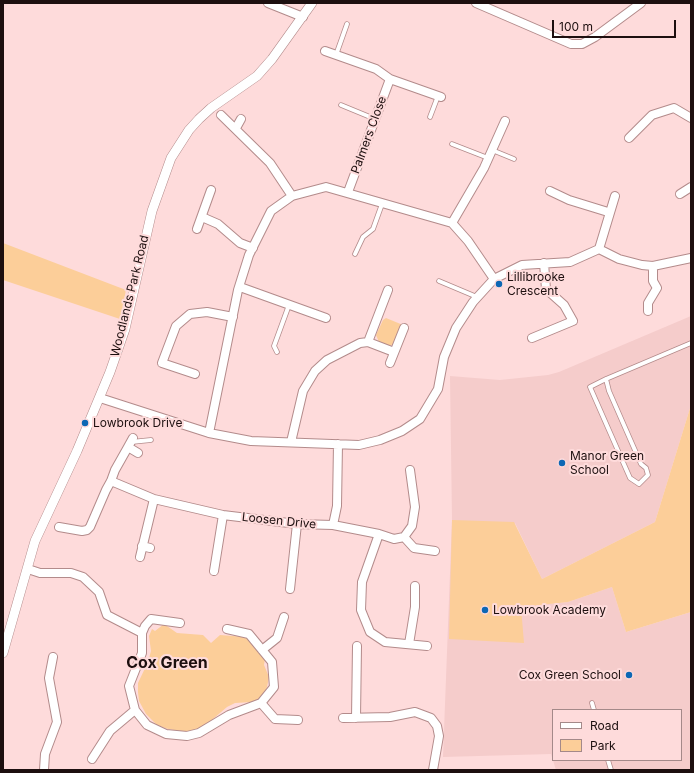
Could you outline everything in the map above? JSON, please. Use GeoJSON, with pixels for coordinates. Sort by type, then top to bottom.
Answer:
{"type":"FeatureCollection","features":[{"type":"Feature","properties":{"kind":"street"},"geometry":{"type":"LineString","coordinates":[[268,3],[303,17]]}},
{"type":"Feature","properties":{"kind":"street","name":"Woodlands Park Road"},"geometry":{"type":"LineString","coordinates":[[3,653],[35,542],[100,398],[125,329],[152,212],[172,158],[189,130],[199,119],[211,108],[257,76],[280,50],[312,3]]}},
{"type":"Feature","properties":{"kind":"street"},"geometry":{"type":"LineString","coordinates":[[476,3],[571,44],[582,44],[595,37],[641,3]]}},
{"type":"Feature","properties":{"kind":"street"},"geometry":{"type":"LineString","coordinates":[[325,51],[376,70],[390,79],[440,96]]}},
{"type":"Feature","properties":{"kind":"street","name":"Palmers Close"},"geometry":{"type":"LineString","coordinates":[[348,192],[390,79]]}},
{"type":"Feature","properties":{"kind":"street"},"geometry":{"type":"LineString","coordinates":[[629,138],[652,115],[674,108],[691,118]]}},
{"type":"Feature","properties":{"kind":"street"},"geometry":{"type":"LineString","coordinates":[[221,115],[236,128],[270,163],[292,196]]}},
{"type":"Feature","properties":{"kind":"street"},"geometry":{"type":"LineString","coordinates":[[236,128],[241,119]]}},
{"type":"Feature","properties":{"kind":"street"},"geometry":{"type":"LineString","coordinates":[[452,223],[490,154],[505,121]]}},
{"type":"Feature","properties":{"kind":"street"},"geometry":{"type":"LineString","coordinates":[[209,433],[240,287],[253,248],[271,212],[292,196],[326,187],[348,192],[382,204],[452,223],[468,241],[494,280]]}},
{"type":"Feature","properties":{"kind":"street"},"geometry":{"type":"LineString","coordinates":[[680,194],[691,187]]}},
{"type":"Feature","properties":{"kind":"street"},"geometry":{"type":"LineString","coordinates":[[197,229],[211,190]]}},
{"type":"Feature","properties":{"kind":"street"},"geometry":{"type":"LineString","coordinates":[[550,190],[569,200],[608,212]]}},
{"type":"Feature","properties":{"kind":"street"},"geometry":{"type":"LineString","coordinates":[[100,398],[209,433],[251,441],[359,445],[380,440],[402,431],[420,419],[438,389],[444,357],[456,328],[477,297],[494,280],[522,265],[570,262],[599,249],[606,229],[608,212],[615,196]]}},
{"type":"Feature","properties":{"kind":"street"},"geometry":{"type":"LineString","coordinates":[[202,217],[218,224],[240,243],[253,248]]}},
{"type":"Feature","properties":{"kind":"street"},"geometry":{"type":"LineString","coordinates":[[599,249],[619,259],[653,266],[691,258]]}},
{"type":"Feature","properties":{"kind":"street"},"geometry":{"type":"LineString","coordinates":[[532,338],[573,321],[564,305],[546,289],[544,263]]}},
{"type":"Feature","properties":{"kind":"street"},"geometry":{"type":"LineString","coordinates":[[648,311],[648,302],[657,288],[653,281],[653,266]]}},
{"type":"Feature","properties":{"kind":"street"},"geometry":{"type":"LineString","coordinates":[[240,287],[326,318]]}},
{"type":"Feature","properties":{"kind":"street"},"geometry":{"type":"LineString","coordinates":[[368,342],[388,290]]}},
{"type":"Feature","properties":{"kind":"street"},"geometry":{"type":"LineString","coordinates":[[194,374],[162,363],[176,326],[190,314],[201,312],[233,317]]}},
{"type":"Feature","properties":{"kind":"street"},"geometry":{"type":"LineString","coordinates":[[390,363],[404,328]]}},
{"type":"Feature","properties":{"kind":"street"},"geometry":{"type":"LineString","coordinates":[[291,442],[303,391],[315,371],[327,360],[360,343],[368,342],[394,352]]}},
{"type":"Feature","properties":{"kind":"street"},"geometry":{"type":"LineString","coordinates":[[59,527],[82,531],[87,530],[112,482],[115,470],[130,442],[138,453]]}},
{"type":"Feature","properties":{"kind":"street"},"geometry":{"type":"LineString","coordinates":[[333,526],[337,506],[338,444]]}},
{"type":"Feature","properties":{"kind":"street"},"geometry":{"type":"LineString","coordinates":[[410,470],[415,507],[412,526],[404,537],[414,548],[435,551]]}},
{"type":"Feature","properties":{"kind":"street","name":"Loosen Drive"},"geometry":{"type":"LineString","coordinates":[[112,482],[154,499],[223,515],[296,524],[333,526],[379,534],[394,539],[404,537]]}},
{"type":"Feature","properties":{"kind":"street"},"geometry":{"type":"LineString","coordinates":[[140,557],[146,547],[154,499]]}},
{"type":"Feature","properties":{"kind":"street"},"geometry":{"type":"LineString","coordinates":[[214,571],[223,515]]}},
{"type":"Feature","properties":{"kind":"street"},"geometry":{"type":"LineString","coordinates":[[290,589],[296,524]]}},
{"type":"Feature","properties":{"kind":"street"},"geometry":{"type":"LineString","coordinates":[[379,534],[362,582],[361,610],[370,632],[385,642],[427,646]]}},
{"type":"Feature","properties":{"kind":"street"},"geometry":{"type":"LineString","coordinates":[[28,569],[40,573],[71,573],[83,577],[99,592],[107,616],[142,633]]}},
{"type":"Feature","properties":{"kind":"street"},"geometry":{"type":"LineString","coordinates":[[409,644],[416,601],[415,586]]}},
{"type":"Feature","properties":{"kind":"street"},"geometry":{"type":"LineString","coordinates":[[262,650],[277,638],[284,617]]}},
{"type":"Feature","properties":{"kind":"street"},"geometry":{"type":"LineString","coordinates":[[180,623],[151,619],[145,626],[142,633],[142,653],[129,686],[135,710],[147,725],[166,734],[187,736],[199,734],[229,715],[261,703],[274,688],[272,662],[249,634],[227,630]]}},
{"type":"Feature","properties":{"kind":"street"},"geometry":{"type":"LineString","coordinates":[[356,718],[357,646]]}},
{"type":"Feature","properties":{"kind":"street"},"geometry":{"type":"LineString","coordinates":[[44,770],[45,754],[57,722],[48,678],[53,657]]}},
{"type":"Feature","properties":{"kind":"street"},"geometry":{"type":"LineString","coordinates":[[261,703],[275,719],[298,720]]}},
{"type":"Feature","properties":{"kind":"street"},"geometry":{"type":"LineString","coordinates":[[92,759],[110,730],[135,710]]}},
{"type":"Feature","properties":{"kind":"street"},"geometry":{"type":"LineString","coordinates":[[343,718],[390,717],[416,712],[431,718],[437,726],[439,736],[433,770]]}},
{"type":"Feature","properties":{"kind":"lane"},"geometry":{"type":"LineString","coordinates":[[336,56],[347,24]]}},
{"type":"Feature","properties":{"kind":"lane"},"geometry":{"type":"LineString","coordinates":[[430,117],[440,96]]}},
{"type":"Feature","properties":{"kind":"lane"},"geometry":{"type":"LineString","coordinates":[[341,105],[376,119]]}},
{"type":"Feature","properties":{"kind":"lane"},"geometry":{"type":"LineString","coordinates":[[452,144],[490,154],[514,158]]}},
{"type":"Feature","properties":{"kind":"lane"},"geometry":{"type":"LineString","coordinates":[[355,254],[363,237],[373,229],[382,204]]}},
{"type":"Feature","properties":{"kind":"lane"},"geometry":{"type":"LineString","coordinates":[[439,281],[477,297]]}},
{"type":"Feature","properties":{"kind":"lane"},"geometry":{"type":"LineString","coordinates":[[278,352],[274,346],[289,304]]}},
{"type":"Feature","properties":{"kind":"lane"},"geometry":{"type":"LineString","coordinates":[[606,379],[609,391],[640,464],[646,468],[648,475],[644,481],[639,484],[630,478],[590,386],[606,379],[691,342]]}},
{"type":"Feature","properties":{"kind":"lane"},"geometry":{"type":"LineString","coordinates":[[130,442],[151,440]]}},
{"type":"Feature","properties":{"kind":"lane"},"geometry":{"type":"LineString","coordinates":[[592,703],[594,709]]}},
{"type":"Feature","properties":{"kind":"shaded area"},"geometry":{"type":"Polygon","coordinates":[[[691,316],[691,405],[655,522],[542,579],[515,523],[521,607],[568,602],[612,587],[626,632],[691,612],[691,770],[556,770],[553,761],[682,761],[682,709],[552,709],[552,757],[551,754],[443,757],[452,520],[450,376],[500,380],[548,375],[559,372],[691,316]]]}},
{"type":"Feature","properties":{"kind":"green space"},"geometry":{"type":"Polygon","coordinates":[[[3,243],[126,290],[120,319],[3,280],[3,243]]]}},
{"type":"Feature","properties":{"kind":"green space"},"geometry":{"type":"Polygon","coordinates":[[[386,318],[403,325],[396,342],[390,346],[379,342],[376,335],[383,320],[386,318]]]}},
{"type":"Feature","properties":{"kind":"green space"},"geometry":{"type":"Polygon","coordinates":[[[691,405],[691,612],[626,632],[612,587],[568,602],[521,607],[524,643],[449,639],[452,520],[514,522],[542,579],[655,522],[691,405]]]}},
{"type":"Feature","properties":{"kind":"green space"},"geometry":{"type":"Polygon","coordinates":[[[164,624],[177,633],[203,635],[211,643],[220,635],[246,637],[265,659],[264,665],[269,677],[264,694],[259,699],[252,702],[235,703],[227,707],[200,730],[193,733],[168,729],[157,725],[146,714],[139,701],[138,683],[148,662],[151,651],[149,636],[152,629],[155,631],[164,624]]]}},
{"type":"Feature","properties":{"kind":"place","name":"Lillibrooke Crescent"},"geometry":{"type":"Point","coordinates":[499,284]}},
{"type":"Feature","properties":{"kind":"place","name":"Lowbrook Drive"},"geometry":{"type":"Point","coordinates":[85,423]}},
{"type":"Feature","properties":{"kind":"place","name":"Manor Green School"},"geometry":{"type":"Point","coordinates":[562,463]}},
{"type":"Feature","properties":{"kind":"place","name":"Lowbrook Academy"},"geometry":{"type":"Point","coordinates":[485,610]}},
{"type":"Feature","properties":{"kind":"place","name":"Cox Green School"},"geometry":{"type":"Point","coordinates":[629,675]}},
{"type":"Feature","properties":{"kind":"district","name":"Cox Green"},"geometry":{"type":"Point","coordinates":[167,663]}}]}
